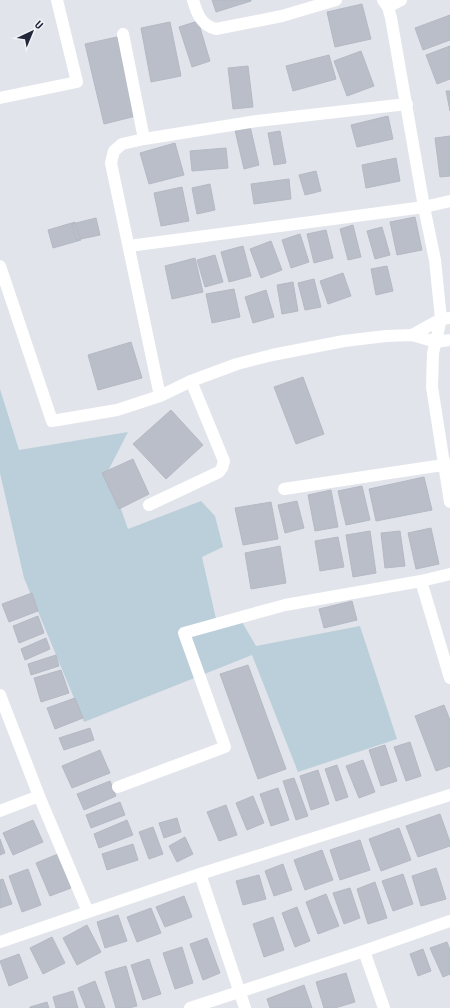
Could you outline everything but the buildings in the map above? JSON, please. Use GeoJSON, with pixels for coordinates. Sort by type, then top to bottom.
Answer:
{"type":"FeatureCollection","features":[{"type":"Feature","properties":{"kind":"street"},"geometry":{"type":"LineString","coordinates":[[0,98],[77,82],[57,0]]}},
{"type":"Feature","properties":{"kind":"street"},"geometry":{"type":"LineString","coordinates":[[193,0],[201,21],[209,27],[216,29],[282,16],[336,0]]}},
{"type":"Feature","properties":{"kind":"street"},"geometry":{"type":"LineString","coordinates":[[401,0],[386,3],[391,18],[445,318],[436,342],[432,368],[432,387],[447,464],[450,502]]}},
{"type":"Feature","properties":{"kind":"street"},"geometry":{"type":"LineString","coordinates":[[123,34],[144,139]]}},
{"type":"Feature","properties":{"kind":"street"},"geometry":{"type":"LineString","coordinates":[[160,396],[111,163],[114,151],[122,144],[144,139],[257,121],[407,104]]}},
{"type":"Feature","properties":{"kind":"street"},"geometry":{"type":"LineString","coordinates":[[129,246],[424,207],[450,201]]}},
{"type":"Feature","properties":{"kind":"street"},"geometry":{"type":"LineString","coordinates":[[0,266],[52,421],[117,410],[160,396],[192,381],[236,364],[272,355],[344,341],[412,335],[436,342],[450,340]]}},
{"type":"Feature","properties":{"kind":"street"},"geometry":{"type":"LineString","coordinates":[[412,335],[445,318]]}},
{"type":"Feature","properties":{"kind":"street"},"geometry":{"type":"LineString","coordinates":[[149,505],[219,472],[224,466],[224,461],[192,381]]}},
{"type":"Feature","properties":{"kind":"street"},"geometry":{"type":"LineString","coordinates":[[284,489],[447,464]]}},
{"type":"Feature","properties":{"kind":"street"},"geometry":{"type":"LineString","coordinates":[[118,787],[225,747],[184,633],[285,605],[421,581],[450,574]]}},
{"type":"Feature","properties":{"kind":"street"},"geometry":{"type":"LineString","coordinates":[[421,581],[450,678]]}},
{"type":"Feature","properties":{"kind":"street"},"geometry":{"type":"LineString","coordinates":[[0,695],[39,796],[88,912]]}},
{"type":"Feature","properties":{"kind":"street"},"geometry":{"type":"LineString","coordinates":[[0,942],[200,874],[450,795]]}},
{"type":"Feature","properties":{"kind":"street"},"geometry":{"type":"LineString","coordinates":[[0,811],[39,796]]}},
{"type":"Feature","properties":{"kind":"street"},"geometry":{"type":"LineString","coordinates":[[200,874],[245,1008]]}},
{"type":"Feature","properties":{"kind":"street"},"geometry":{"type":"LineString","coordinates":[[190,1008],[450,921]]}},
{"type":"Feature","properties":{"kind":"street"},"geometry":{"type":"LineString","coordinates":[[364,951],[384,1008]]}},
{"type":"Feature","properties":{"kind":"shaded area"},"geometry":{"type":"Polygon","coordinates":[[[0,389],[19,450],[128,432],[108,471],[128,529],[201,501],[215,516],[223,547],[202,557],[216,619],[238,615],[256,646],[360,626],[397,739],[298,772],[252,655],[84,722],[24,578],[0,473],[0,389]]]}}]}
